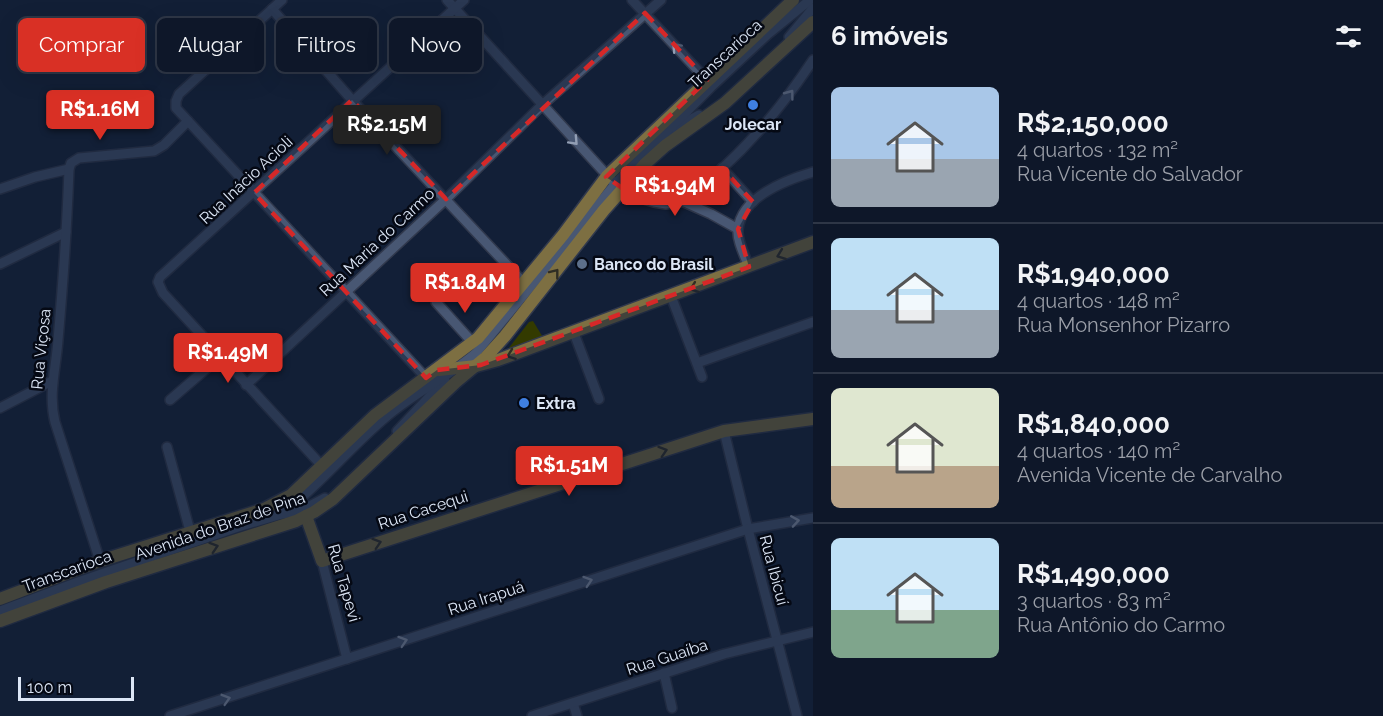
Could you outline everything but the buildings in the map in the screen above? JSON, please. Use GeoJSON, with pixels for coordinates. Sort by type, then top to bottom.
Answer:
{"type":"FeatureCollection","features":[{"type":"Feature","properties":{"kind":"main road"},"geometry":{"type":"LineString","coordinates":[[437,370],[473,343],[707,80],[787,2]]}},
{"type":"Feature","properties":{"kind":"main road"},"geometry":{"type":"LineString","coordinates":[[476,366],[505,336],[614,183],[725,103],[813,22]]}},
{"type":"Feature","properties":{"kind":"main road","name":"Avenida do Braz de Pina"},"geometry":{"type":"LineString","coordinates":[[0,599],[100,561],[278,503],[302,486],[375,415],[437,370],[489,363],[813,242]]}},
{"type":"Feature","properties":{"kind":"main road","name":"Avenida do Braz de Pina"},"geometry":{"type":"LineString","coordinates":[[0,621],[106,582],[306,516],[333,500],[476,366]]}},
{"type":"Feature","properties":{"kind":"main road","name":"Rua Cacequi"},"geometry":{"type":"LineString","coordinates":[[322,561],[724,431],[813,419]]}},
{"type":"Feature","properties":{"kind":"main road","name":"Rua Tapevi"},"geometry":{"type":"LineString","coordinates":[[306,516],[322,561]]}},
{"type":"Feature","properties":{"kind":"street"},"geometry":{"type":"LineString","coordinates":[[282,0],[179,94],[176,108],[426,378]]}},
{"type":"Feature","properties":{"kind":"street"},"geometry":{"type":"LineString","coordinates":[[447,0],[614,183],[634,196],[666,204],[682,201],[722,168],[783,103],[813,60]]}},
{"type":"Feature","properties":{"kind":"street","name":"Rua Inácio Acioli"},"geometry":{"type":"LineString","coordinates":[[221,356],[158,286],[160,277],[464,0]]}},
{"type":"Feature","properties":{"kind":"street"},"geometry":{"type":"LineString","coordinates":[[632,0],[707,80]]}},
{"type":"Feature","properties":{"kind":"street","name":"Rua Maria do Carmo"},"geometry":{"type":"LineString","coordinates":[[246,384],[446,199],[542,105],[660,0]]}},
{"type":"Feature","properties":{"kind":"street","name":"Transcarioca"},"geometry":{"type":"LineString","coordinates":[[0,611],[78,582],[282,514],[300,511],[335,490],[488,341],[614,183],[768,34],[810,0]]}},
{"type":"Feature","properties":{"kind":"street","name":"Transcarioca"},"geometry":{"type":"LineString","coordinates":[[664,133],[702,114],[732,91],[785,41],[813,8]]}},
{"type":"Feature","properties":{"kind":"street"},"geometry":{"type":"LineString","coordinates":[[272,9],[352,100],[524,283]]}},
{"type":"Feature","properties":{"kind":"street"},"geometry":{"type":"LineString","coordinates":[[0,189],[69,169],[71,163],[79,158],[158,149],[188,121]]}},
{"type":"Feature","properties":{"kind":"street"},"geometry":{"type":"LineString","coordinates":[[722,168],[753,202]]}},
{"type":"Feature","properties":{"kind":"street","name":"Rua Viçosa"},"geometry":{"type":"LineString","coordinates":[[69,169],[57,358],[51,401],[55,422],[100,561]]}},
{"type":"Feature","properties":{"kind":"street"},"geometry":{"type":"LineString","coordinates":[[749,267],[738,229],[747,209],[753,202],[789,180],[813,172]]}},
{"type":"Feature","properties":{"kind":"street"},"geometry":{"type":"LineString","coordinates":[[682,201],[738,229]]}},
{"type":"Feature","properties":{"kind":"street"},"geometry":{"type":"LineString","coordinates":[[0,264],[66,232]]}},
{"type":"Feature","properties":{"kind":"street"},"geometry":{"type":"LineString","coordinates":[[671,296],[702,377]]}},
{"type":"Feature","properties":{"kind":"street"},"geometry":{"type":"LineString","coordinates":[[436,302],[473,343]]}},
{"type":"Feature","properties":{"kind":"street"},"geometry":{"type":"LineString","coordinates":[[697,363],[813,322]]}},
{"type":"Feature","properties":{"kind":"street"},"geometry":{"type":"LineString","coordinates":[[574,333],[599,399]]}},
{"type":"Feature","properties":{"kind":"street"},"geometry":{"type":"LineString","coordinates":[[170,400],[221,356],[322,466]]}},
{"type":"Feature","properties":{"kind":"street","name":"Transcarioca"},"geometry":{"type":"LineString","coordinates":[[282,514],[306,495],[351,448],[386,417],[458,368]]}},
{"type":"Feature","properties":{"kind":"street"},"geometry":{"type":"LineString","coordinates":[[0,408],[52,381]]}},
{"type":"Feature","properties":{"kind":"street","name":"Rua Ibicuí"},"geometry":{"type":"LineString","coordinates":[[724,431],[747,529],[797,716]]}},
{"type":"Feature","properties":{"kind":"street"},"geometry":{"type":"LineString","coordinates":[[167,447],[190,531]]}},
{"type":"Feature","properties":{"kind":"street","name":"Rua Irapuá"},"geometry":{"type":"LineString","coordinates":[[171,716],[190,713],[747,529],[813,518]]}},
{"type":"Feature","properties":{"kind":"street","name":"Rua Tapevi"},"geometry":{"type":"LineString","coordinates":[[322,561],[347,660]]}},
{"type":"Feature","properties":{"kind":"street","name":"Rua Guaíba"},"geometry":{"type":"LineString","coordinates":[[532,716],[724,654],[813,632]]}},
{"type":"Feature","properties":{"kind":"street"},"geometry":{"type":"LineString","coordinates":[[664,673],[672,708]]}},
{"type":"Feature","properties":{"kind":"street"},"geometry":{"type":"LineString","coordinates":[[573,703],[577,716]]}},
{"type":"Feature","properties":{"kind":"highlighted area"},"geometry":{"type":"Polygon","coordinates":[[[645,13],[707,80],[606,177],[634,196],[666,204],[682,201],[722,168],[753,202],[738,229],[749,267],[481,365],[437,370],[426,378],[254,193],[352,100],[446,199],[645,13]]]}},
{"type":"Feature","properties":{"kind":"green space"},"geometry":{"type":"Polygon","coordinates":[[[533,321],[544,339],[510,353],[508,349],[529,322],[533,321]]]}},
{"type":"Feature","properties":{"kind":"place","name":"Jolecar"},"geometry":{"type":"Point","coordinates":[753,105]}},
{"type":"Feature","properties":{"kind":"place","name":"Banco do Brasil"},"geometry":{"type":"Point","coordinates":[582,264]}},
{"type":"Feature","properties":{"kind":"place","name":"Extra"},"geometry":{"type":"Point","coordinates":[524,403]}}]}
